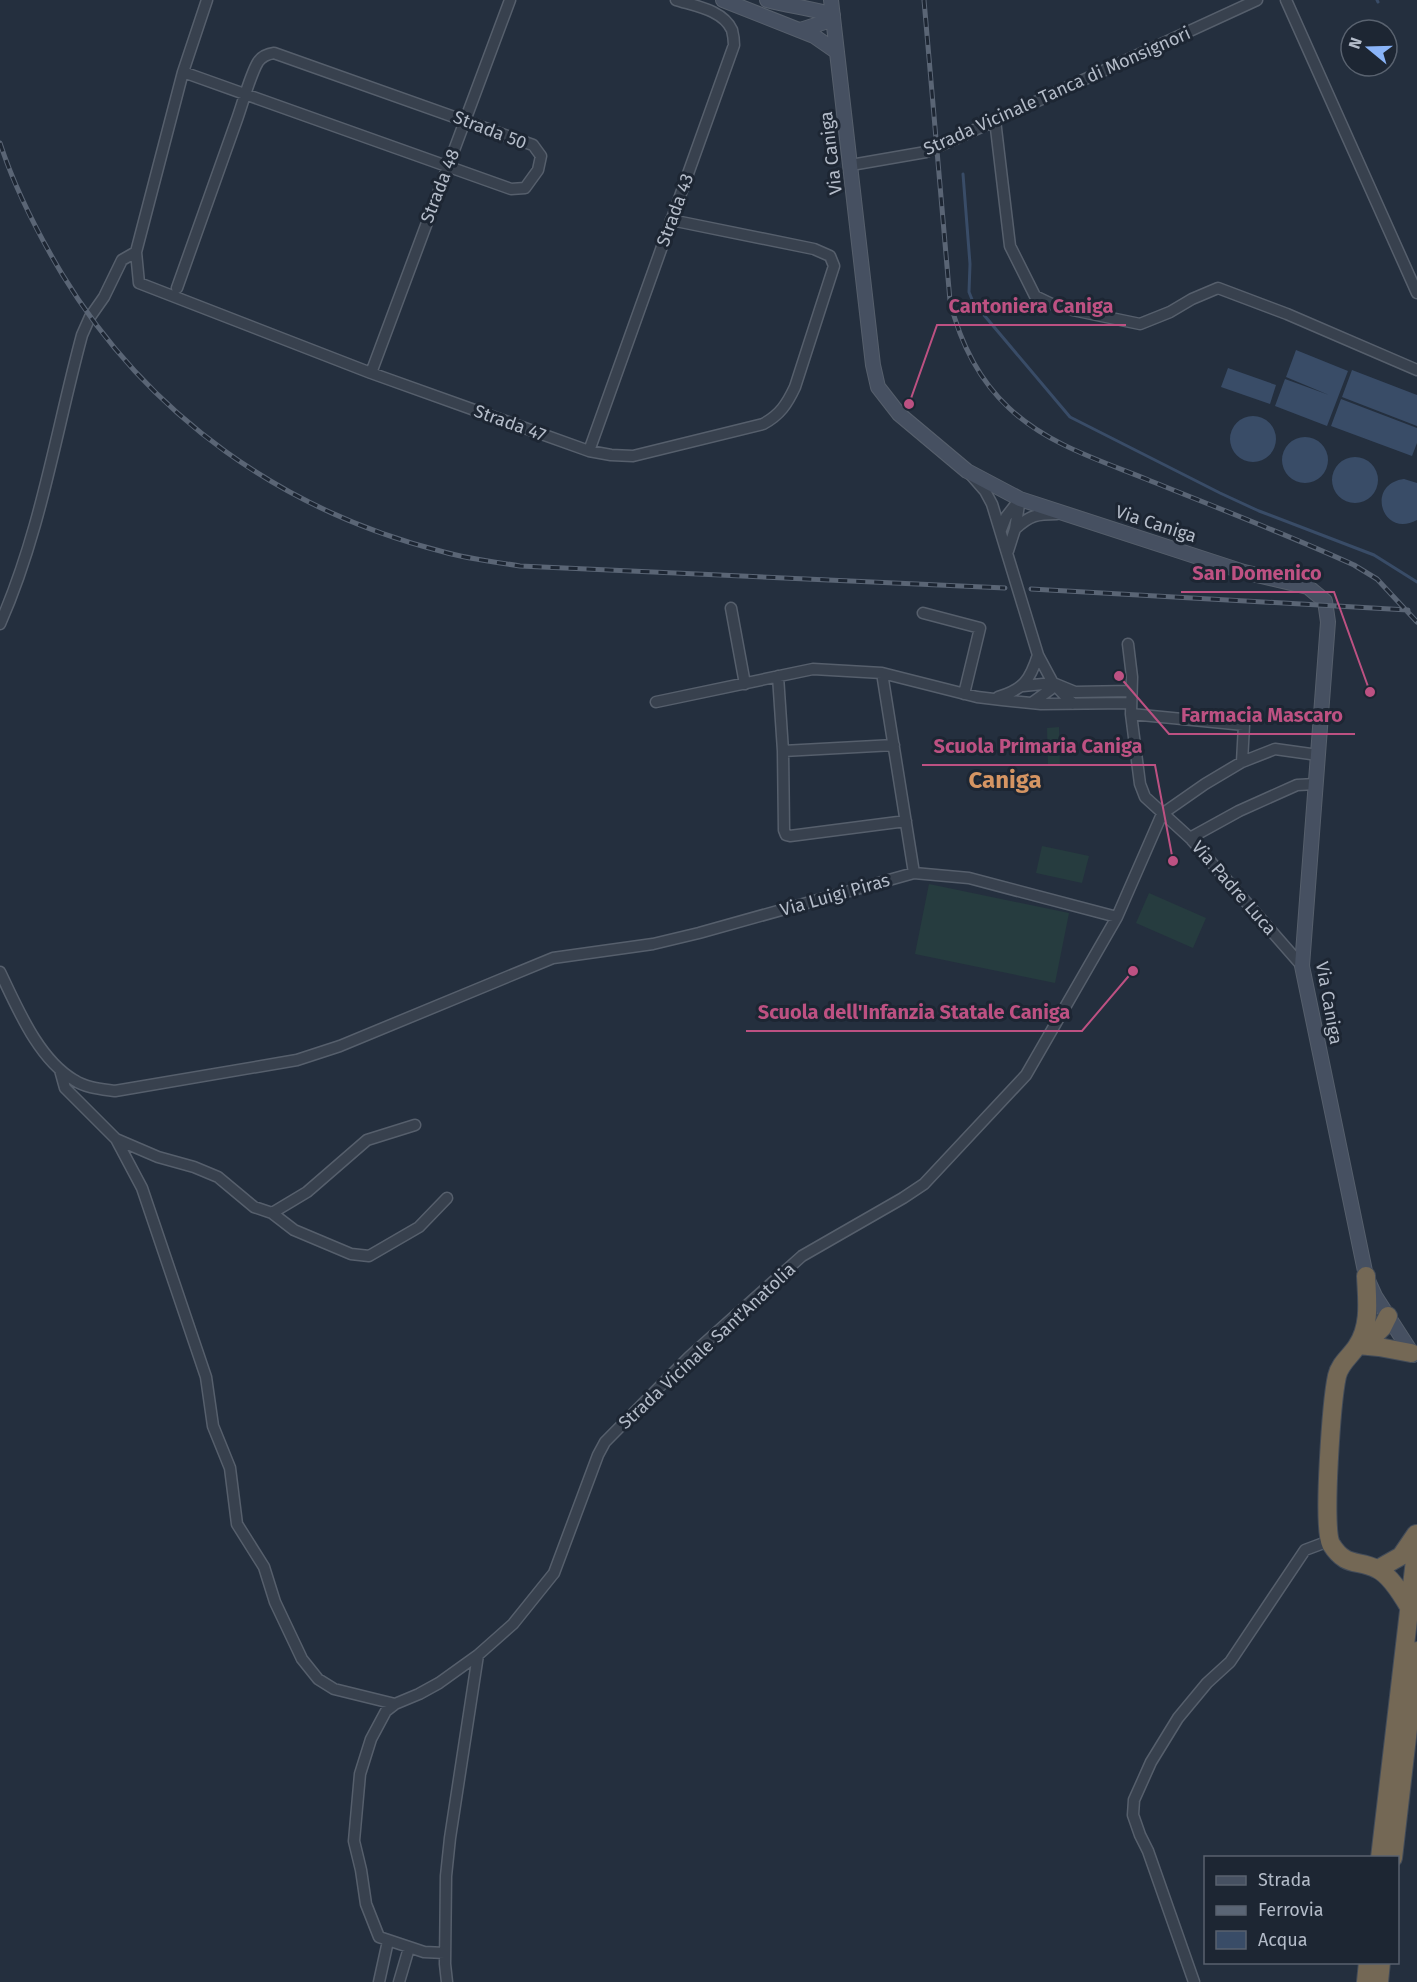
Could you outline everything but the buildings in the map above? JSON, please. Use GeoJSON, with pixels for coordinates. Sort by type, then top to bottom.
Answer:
{"type":"FeatureCollection","features":[{"type":"Feature","properties":{"kind":"highway"},"geometry":{"type":"LineString","coordinates":[[1362,1341],[1368,1314],[1366,1275]]}},
{"type":"Feature","properties":{"kind":"highway"},"geometry":{"type":"LineString","coordinates":[[1388,1316],[1382,1328],[1362,1341],[1340,1368],[1334,1396],[1326,1513],[1329,1541],[1336,1551],[1347,1561],[1378,1569],[1396,1586],[1409,1607]]}},
{"type":"Feature","properties":{"kind":"highway"},"geometry":{"type":"LineString","coordinates":[[1362,1341],[1412,1354]]}},
{"type":"Feature","properties":{"kind":"highway"},"geometry":{"type":"LineString","coordinates":[[1378,1569],[1401,1556],[1417,1533]]}},
{"type":"Feature","properties":{"kind":"highway"},"geometry":{"type":"LineString","coordinates":[[1380,1856],[1417,1543]]}},
{"type":"Feature","properties":{"kind":"highway"},"geometry":{"type":"LineString","coordinates":[[1393,1856],[1417,1651]]}},
{"type":"Feature","properties":{"kind":"highway"},"geometry":{"type":"LineString","coordinates":[[1366,1982],[1368,1964]]}},
{"type":"Feature","properties":{"kind":"highway"},"geometry":{"type":"LineString","coordinates":[[1379,1982],[1381,1964]]}},
{"type":"Feature","properties":{"kind":"street"},"geometry":{"type":"LineString","coordinates":[[183,72],[207,0]]}},
{"type":"Feature","properties":{"kind":"street","name":"Strada 48"},"geometry":{"type":"LineString","coordinates":[[371,373],[510,0]]}},
{"type":"Feature","properties":{"kind":"street","name":"Strada 43"},"geometry":{"type":"LineString","coordinates":[[589,451],[734,45],[732,30],[724,19],[715,13],[676,0]]}},
{"type":"Feature","properties":{"kind":"street"},"geometry":{"type":"LineString","coordinates":[[723,0],[814,36],[837,52]]}},
{"type":"Feature","properties":{"kind":"street"},"geometry":{"type":"LineString","coordinates":[[767,0],[794,7],[812,8],[833,15]]}},
{"type":"Feature","properties":{"kind":"street"},"geometry":{"type":"LineString","coordinates":[[794,7],[806,0]]}},
{"type":"Feature","properties":{"kind":"street","name":"Via Caniga"},"geometry":{"type":"LineString","coordinates":[[831,0],[873,365],[878,387],[899,414],[967,471],[1020,499],[1244,572],[1308,587],[1317,593],[1327,606],[1328,622],[1302,966],[1366,1275],[1375,1296],[1412,1354]]}},
{"type":"Feature","properties":{"kind":"street","name":"Strada Vicinale Tanca di Monsignori"},"geometry":{"type":"LineString","coordinates":[[851,165],[926,152],[1257,0]]}},
{"type":"Feature","properties":{"kind":"street"},"geometry":{"type":"LineString","coordinates":[[1286,0],[1417,293]]}},
{"type":"Feature","properties":{"kind":"street"},"geometry":{"type":"LineString","coordinates":[[800,30],[825,22],[833,15]]}},
{"type":"Feature","properties":{"kind":"street","name":"Strada 50"},"geometry":{"type":"LineString","coordinates":[[177,288],[246,94],[258,62],[264,55],[274,53],[465,120],[533,145],[541,156],[538,170],[525,188],[511,189],[246,94],[183,72]]}},
{"type":"Feature","properties":{"kind":"street","name":"Strada 47"},"geometry":{"type":"LineString","coordinates":[[183,72],[136,252],[139,283],[371,373],[589,451],[633,456],[763,424],[776,418],[787,405],[795,387],[834,266],[830,256],[814,249],[671,220]]}},
{"type":"Feature","properties":{"kind":"street"},"geometry":{"type":"LineString","coordinates":[[995,120],[1010,246],[1035,296],[1058,307],[1140,324],[1218,288],[1287,314],[1417,370]]}},
{"type":"Feature","properties":{"kind":"street"},"geometry":{"type":"LineString","coordinates":[[0,624],[11,598],[46,487],[80,345],[90,317],[104,297],[122,260],[136,252]]}},
{"type":"Feature","properties":{"kind":"street"},"geometry":{"type":"LineString","coordinates":[[967,471],[985,491],[992,504],[1038,655],[1053,682],[1073,704]]}},
{"type":"Feature","properties":{"kind":"street"},"geometry":{"type":"LineString","coordinates":[[1001,530],[1012,507],[1020,499]]}},
{"type":"Feature","properties":{"kind":"street"},"geometry":{"type":"LineString","coordinates":[[1008,552],[1015,530],[1020,499]]}},
{"type":"Feature","properties":{"kind":"street"},"geometry":{"type":"LineString","coordinates":[[1015,530],[1025,519],[1038,514],[1069,514]]}},
{"type":"Feature","properties":{"kind":"street"},"geometry":{"type":"LineString","coordinates":[[731,608],[745,684]]}},
{"type":"Feature","properties":{"kind":"street"},"geometry":{"type":"LineString","coordinates":[[923,613],[981,628],[964,694]]}},
{"type":"Feature","properties":{"kind":"street","name":"Via Padre Luca"},"geometry":{"type":"LineString","coordinates":[[1128,644],[1132,677],[1130,709],[1140,784],[1145,797],[1190,838],[1302,966]]}},
{"type":"Feature","properties":{"kind":"street"},"geometry":{"type":"LineString","coordinates":[[992,699],[1015,692],[1023,686],[1038,655]]}},
{"type":"Feature","properties":{"kind":"street"},"geometry":{"type":"LineString","coordinates":[[656,702],[813,669],[882,673],[992,699],[1130,709],[1244,725],[1242,762]]}},
{"type":"Feature","properties":{"kind":"street"},"geometry":{"type":"LineString","coordinates":[[882,673],[914,873]]}},
{"type":"Feature","properties":{"kind":"street"},"geometry":{"type":"LineString","coordinates":[[778,676],[786,835],[906,821]]}},
{"type":"Feature","properties":{"kind":"street"},"geometry":{"type":"LineString","coordinates":[[1033,702],[1051,689],[1053,682]]}},
{"type":"Feature","properties":{"kind":"street"},"geometry":{"type":"LineString","coordinates":[[1023,686],[1053,682],[1075,692],[1131,691]]}},
{"type":"Feature","properties":{"kind":"street"},"geometry":{"type":"LineString","coordinates":[[783,751],[894,745]]}},
{"type":"Feature","properties":{"kind":"street"},"geometry":{"type":"LineString","coordinates":[[1162,814],[1242,762],[1275,749],[1318,755]]}},
{"type":"Feature","properties":{"kind":"street"},"geometry":{"type":"LineString","coordinates":[[1190,838],[1239,811],[1297,785],[1316,784]]}},
{"type":"Feature","properties":{"kind":"street","name":"Strada Vicinale Sant'Anatolia"},"geometry":{"type":"LineString","coordinates":[[388,1941],[379,1937],[366,1904],[354,1841],[360,1774],[371,1740],[386,1711],[395,1704],[439,1683],[478,1655],[513,1624],[554,1573],[598,1455],[605,1442],[689,1357],[802,1256],[924,1184],[1026,1075],[1117,917],[1162,814]]}},
{"type":"Feature","properties":{"kind":"street","name":"Via Luigi Piras"},"geometry":{"type":"LineString","coordinates":[[60,1070],[74,1080],[92,1088],[114,1091],[297,1060],[340,1046],[553,958],[653,944],[914,873],[969,878],[1117,917]]}},
{"type":"Feature","properties":{"kind":"street"},"geometry":{"type":"LineString","coordinates":[[0,972],[24,1021],[44,1052],[60,1070],[65,1088],[116,1139],[142,1188],[206,1377],[213,1426],[230,1468],[237,1524],[264,1567],[275,1602],[302,1659],[318,1679],[334,1689],[395,1704]]}},
{"type":"Feature","properties":{"kind":"street"},"geometry":{"type":"LineString","coordinates":[[272,1213],[307,1192],[367,1140],[415,1125]]}},
{"type":"Feature","properties":{"kind":"street"},"geometry":{"type":"LineString","coordinates":[[116,1139],[158,1157],[194,1167],[218,1177],[254,1207],[272,1213],[294,1230],[351,1254],[369,1256],[419,1227],[447,1198]]}},
{"type":"Feature","properties":{"kind":"street"},"geometry":{"type":"LineString","coordinates":[[1194,1982],[1148,1851],[1136,1825],[1133,1815],[1134,1800],[1151,1762],[1178,1718],[1207,1683],[1230,1662],[1305,1550],[1329,1541]]}},
{"type":"Feature","properties":{"kind":"street"},"geometry":{"type":"LineString","coordinates":[[447,1982],[446,1876],[478,1655]]}},
{"type":"Feature","properties":{"kind":"street"},"geometry":{"type":"LineString","coordinates":[[379,1982],[388,1941],[424,1952],[445,1953]]}},
{"type":"Feature","properties":{"kind":"street"},"geometry":{"type":"LineString","coordinates":[[399,1982],[409,1948]]}},
{"type":"Feature","properties":{"kind":"green space"},"geometry":{"type":"Polygon","coordinates":[[[1059,727],[1060,765],[1048,766],[1047,728],[1059,727]]]}},
{"type":"Feature","properties":{"kind":"green space"},"geometry":{"type":"Polygon","coordinates":[[[1042,846],[1089,856],[1082,883],[1036,873],[1042,846]]]}},
{"type":"Feature","properties":{"kind":"green space"},"geometry":{"type":"Polygon","coordinates":[[[929,884],[1069,913],[1055,983],[915,954],[929,884]]]}},
{"type":"Feature","properties":{"kind":"green space"},"geometry":{"type":"Polygon","coordinates":[[[1149,893],[1206,918],[1193,948],[1136,923],[1149,893]]]}},
{"type":"Feature","properties":{"kind":"water"},"geometry":{"type":"Polygon","coordinates":[[[1296,350],[1348,371],[1327,426],[1275,406],[1285,379],[1329,395],[1286,377],[1296,350]]]}},
{"type":"Feature","properties":{"kind":"water"},"geometry":{"type":"Polygon","coordinates":[[[1228,368],[1276,385],[1270,404],[1221,387],[1228,368]]]}},
{"type":"Feature","properties":{"kind":"water"},"geometry":{"type":"Polygon","coordinates":[[[1352,370],[1417,395],[1417,426],[1342,397],[1352,370]]]}},
{"type":"Feature","properties":{"kind":"water"},"geometry":{"type":"Polygon","coordinates":[[[1341,399],[1417,428],[1417,443],[1412,456],[1331,426],[1341,399]]]}},
{"type":"Feature","properties":{"kind":"water"},"geometry":{"type":"Polygon","coordinates":[[[1253,416],[1269,423],[1276,439],[1269,455],[1253,462],[1237,455],[1230,439],[1237,423],[1253,416]]]}},
{"type":"Feature","properties":{"kind":"water"},"geometry":{"type":"Polygon","coordinates":[[[1305,437],[1321,444],[1328,460],[1321,476],[1305,483],[1289,476],[1282,460],[1289,444],[1305,437]]]}},
{"type":"Feature","properties":{"kind":"water"},"geometry":{"type":"Polygon","coordinates":[[[1355,457],[1371,464],[1378,480],[1371,496],[1355,503],[1339,496],[1332,480],[1339,464],[1355,457]]]}},
{"type":"Feature","properties":{"kind":"water"},"geometry":{"type":"Polygon","coordinates":[[[1404,479],[1417,483],[1417,520],[1405,524],[1387,517],[1382,499],[1385,490],[1392,483],[1404,479]]]}},
{"type":"Feature","properties":{"kind":"waterway"},"geometry":{"type":"LineString","coordinates":[[963,174],[970,264],[969,292],[973,302],[1070,417],[1259,511],[1374,555],[1417,582]]}},
{"type":"Feature","properties":{"kind":"railway"},"geometry":{"type":"LineString","coordinates":[[924,0],[950,301],[965,345],[988,385],[1024,421],[1074,450],[1354,565],[1377,579],[1417,622]]}},
{"type":"Feature","properties":{"kind":"railway"},"geometry":{"type":"LineString","coordinates":[[0,143],[27,210],[62,274],[97,325],[135,372],[178,414],[225,451],[275,484],[329,512],[385,534],[444,552],[520,566],[1005,588]]}},
{"type":"Feature","properties":{"kind":"railway"},"geometry":{"type":"LineString","coordinates":[[1031,589],[1408,610]]}},
{"type":"Feature","properties":{"kind":"place","name":"Cantoniera Caniga"},"geometry":{"type":"Point","coordinates":[909,404]}},
{"type":"Feature","properties":{"kind":"place","name":"Farmacia Mascaro"},"geometry":{"type":"Point","coordinates":[1119,676]}},
{"type":"Feature","properties":{"kind":"place","name":"San Domenico"},"geometry":{"type":"Point","coordinates":[1370,692]}},
{"type":"Feature","properties":{"kind":"place","name":"Scuola Primaria Caniga"},"geometry":{"type":"Point","coordinates":[1173,861]}},
{"type":"Feature","properties":{"kind":"place","name":"Scuola dell'Infanzia Statale Caniga"},"geometry":{"type":"Point","coordinates":[1133,971]}},
{"type":"Feature","properties":{"kind":"district","name":"Caniga"},"geometry":{"type":"Point","coordinates":[1005,780]}}]}
